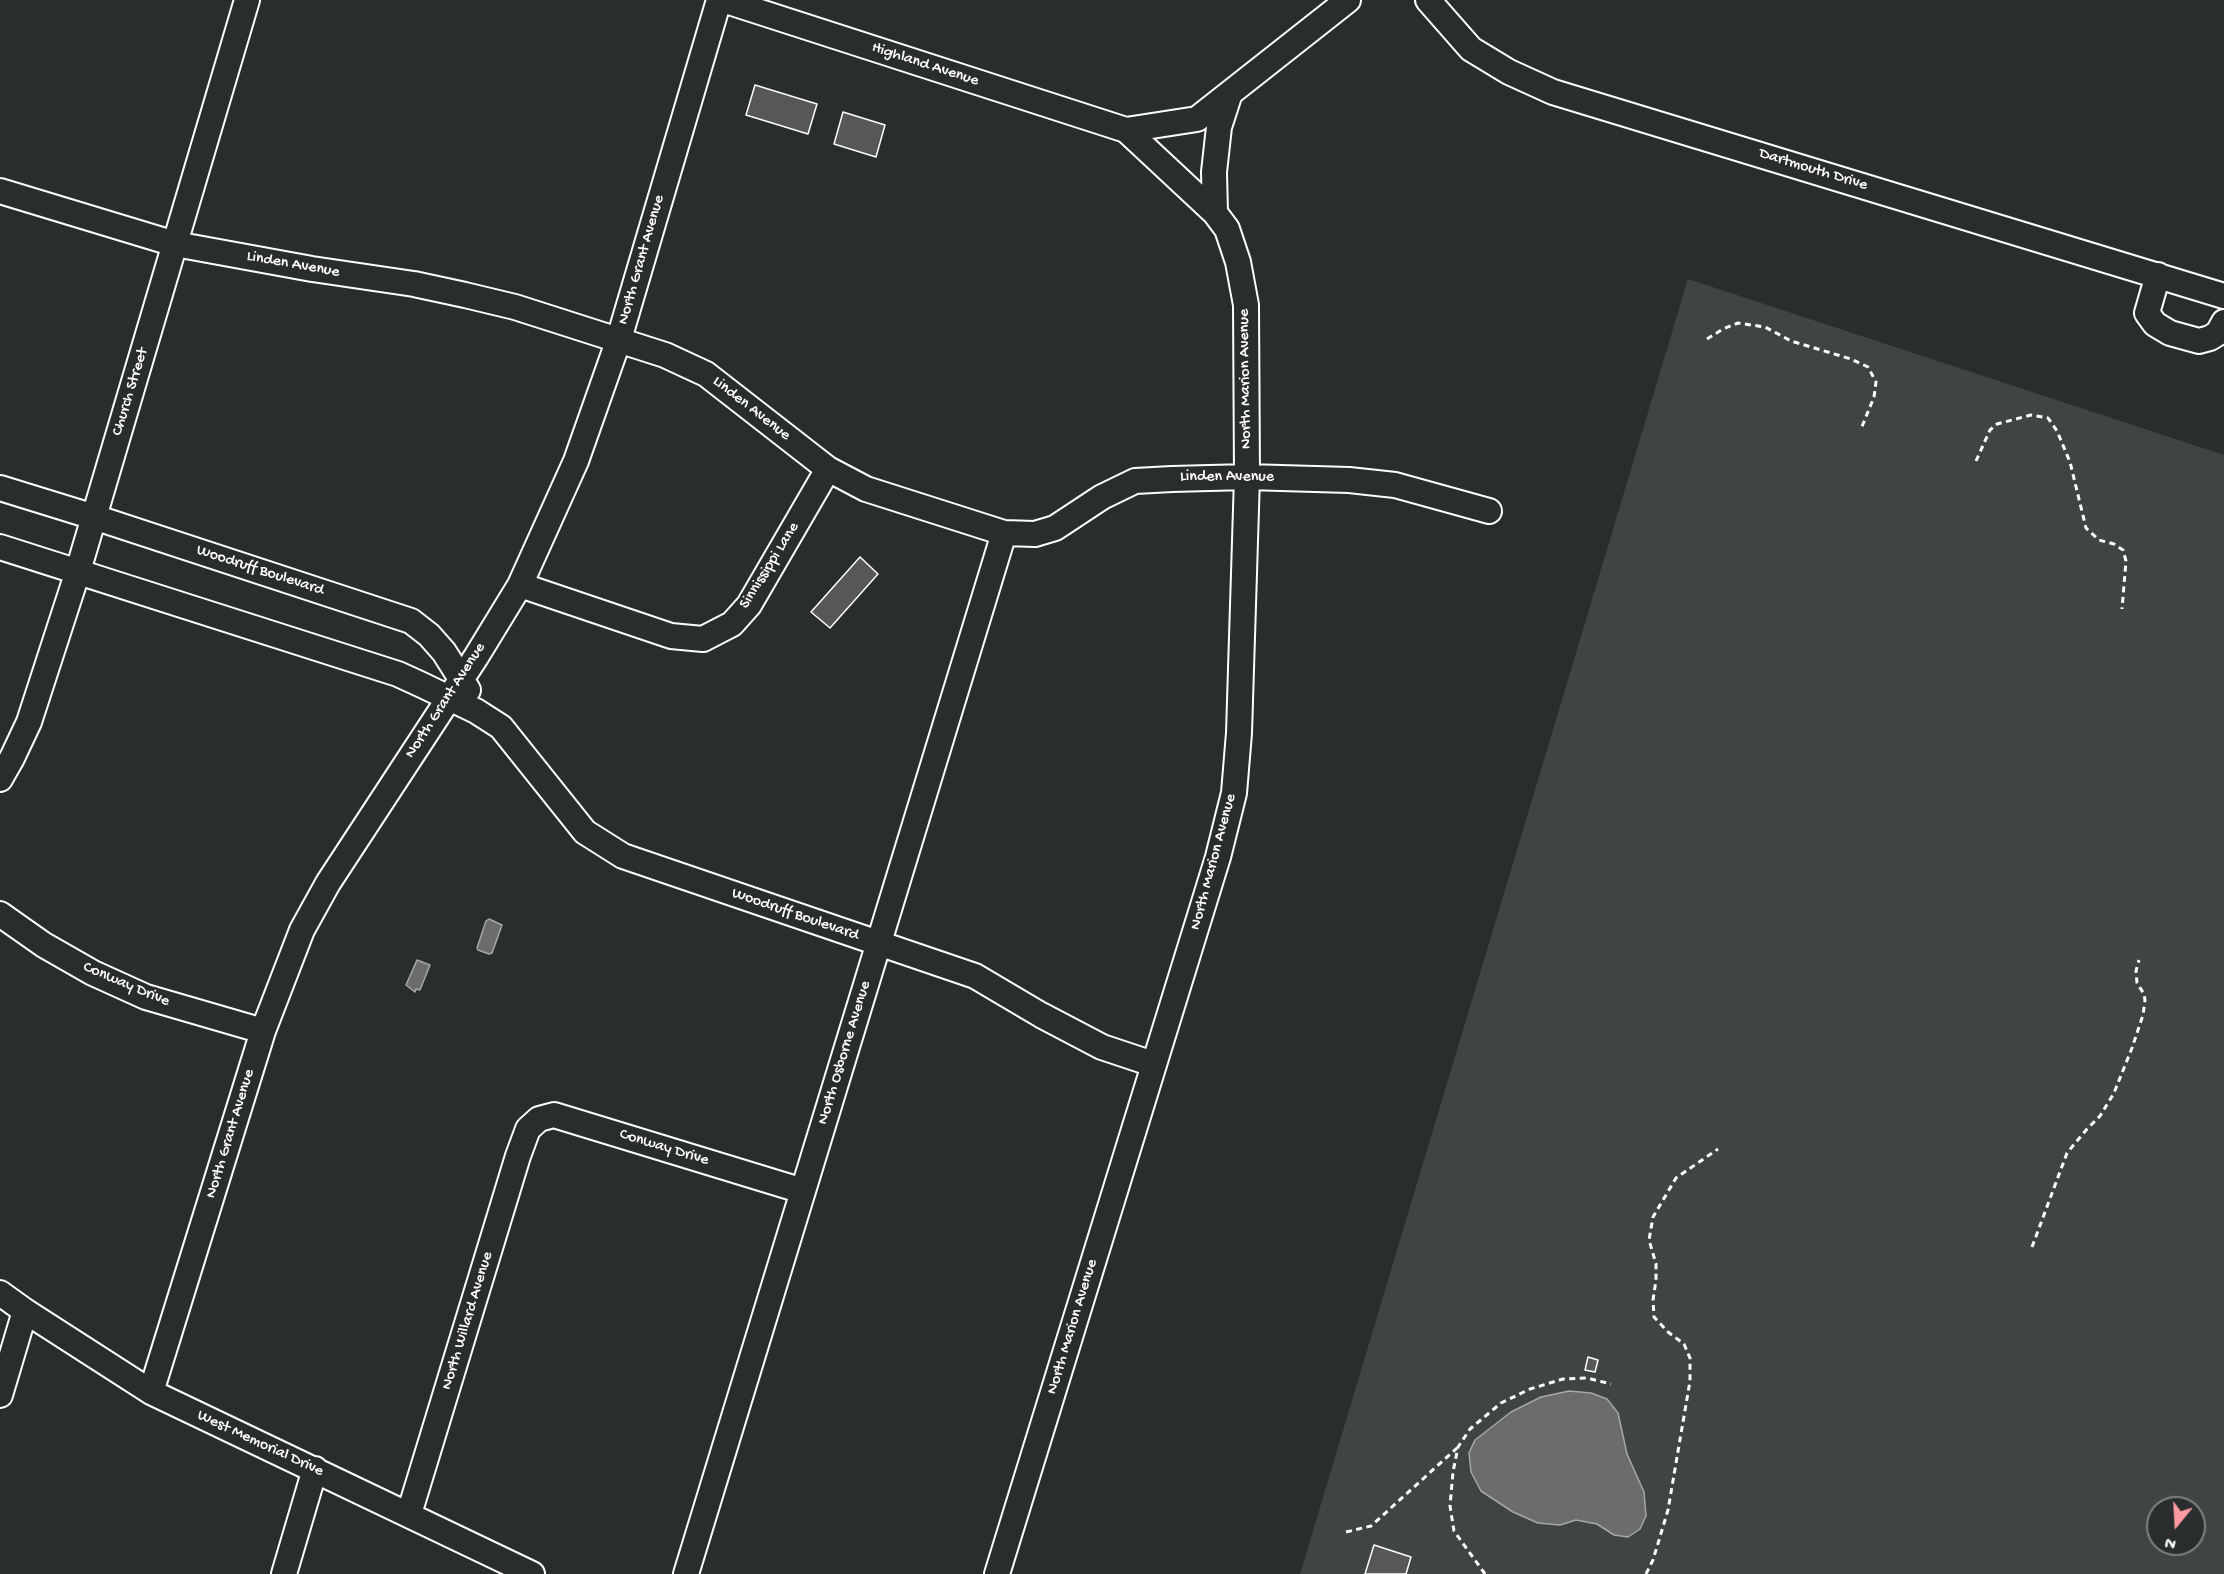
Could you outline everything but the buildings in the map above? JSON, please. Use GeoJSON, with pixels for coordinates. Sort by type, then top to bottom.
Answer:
{"type":"FeatureCollection","features":[{"type":"Feature","properties":{"kind":"street","name":"Church Street"},"geometry":{"type":"LineString","coordinates":[[0,779],[29,722],[78,570],[247,0]]}},
{"type":"Feature","properties":{"kind":"street","name":"North Grant Avenue"},"geometry":{"type":"LineString","coordinates":[[151,1392],[263,1031],[302,930],[328,883],[520,585],[576,460],[619,339],[718,0]]}},
{"type":"Feature","properties":{"kind":"street","name":"Highland Avenue"},"geometry":{"type":"LineString","coordinates":[[723,0],[1126,130]]}},
{"type":"Feature","properties":{"kind":"street"},"geometry":{"type":"LineString","coordinates":[[1126,130],[1197,119],[1348,0]]}},
{"type":"Feature","properties":{"kind":"street","name":"Dartmouth Drive"},"geometry":{"type":"LineString","coordinates":[[1428,0],[1471,49],[1509,72],[1553,92],[2224,296]]}},
{"type":"Feature","properties":{"kind":"street"},"geometry":{"type":"LineString","coordinates":[[1215,213],[1214,172],[1220,127],[1230,93]]}},
{"type":"Feature","properties":{"kind":"street","name":"North Marion Avenue"},"geometry":{"type":"LineString","coordinates":[[997,1574],[1218,857],[1234,793],[1239,733],[1247,477],[1246,305],[1238,262],[1227,229],[1215,213],[1126,130]]}},
{"type":"Feature","properties":{"kind":"street","name":"Linden Avenue"},"geometry":{"type":"LineString","coordinates":[[0,191],[175,244],[455,292],[515,307],[619,339],[665,355],[706,374],[828,469],[866,489],[1004,533],[1035,534],[1055,528],[1102,497],[1135,481],[1247,477],[1349,480],[1395,485],[1489,511]]}},
{"type":"Feature","properties":{"kind":"street"},"geometry":{"type":"LineString","coordinates":[[2158,276],[2147,313],[2155,324],[2170,333],[2199,341],[2218,333],[2224,322]]}},
{"type":"Feature","properties":{"kind":"street","name":"Sinnissippi Lane"},"geometry":{"type":"LineString","coordinates":[[520,585],[671,636],[703,639],[732,624],[749,605],[828,469]]}},
{"type":"Feature","properties":{"kind":"street","name":"Woodruff Boulevard"},"geometry":{"type":"LineString","coordinates":[[0,488],[411,621],[429,635],[444,652],[462,678],[476,711]]}},
{"type":"Feature","properties":{"kind":"street","name":"North Osborne Avenue"},"geometry":{"type":"LineString","coordinates":[[686,1574],[1004,533]]}},
{"type":"Feature","properties":{"kind":"street","name":"Woodruff Boulevard"},"geometry":{"type":"LineString","coordinates":[[0,547],[78,570],[398,674],[476,711],[501,727],[585,832],[623,856],[975,976],[1102,1047],[1154,1064]]}},
{"type":"Feature","properties":{"kind":"street","name":"Conway Drive"},"geometry":{"type":"LineString","coordinates":[[0,914],[54,951],[93,973],[146,997],[263,1031]]}},
{"type":"Feature","properties":{"kind":"street","name":"Conway Drive"},"geometry":{"type":"LineString","coordinates":[[528,1129],[538,1119],[554,1115],[802,1191]]}},
{"type":"Feature","properties":{"kind":"street","name":"North Willard Avenue"},"geometry":{"type":"LineString","coordinates":[[409,1514],[528,1129]]}},
{"type":"Feature","properties":{"kind":"street","name":"West Memorial Drive"},"geometry":{"type":"LineString","coordinates":[[0,1293],[151,1392],[532,1574]]}},
{"type":"Feature","properties":{"kind":"street"},"geometry":{"type":"LineString","coordinates":[[0,1395],[25,1311]]}},
{"type":"Feature","properties":{"kind":"street"},"geometry":{"type":"LineString","coordinates":[[284,1574],[315,1469]]}},
{"type":"Feature","properties":{"kind":"path"},"geometry":{"type":"LineString","coordinates":[[1707,339],[1723,329],[1738,324],[1765,327],[1791,341],[1851,359],[1868,367],[1876,382],[1874,397],[1861,429]]}},
{"type":"Feature","properties":{"kind":"path"},"geometry":{"type":"LineString","coordinates":[[1976,461],[1990,430],[1997,424],[2031,415],[2048,418],[2057,431],[2070,462],[2086,528],[2099,540],[2114,544],[2123,550],[2126,561],[2121,609]]}},
{"type":"Feature","properties":{"kind":"path"},"geometry":{"type":"LineString","coordinates":[[2032,1247],[2067,1153],[2100,1116],[2114,1093],[2132,1048],[2143,1015],[2145,1000],[2137,983],[2136,971],[2139,960]]}},
{"type":"Feature","properties":{"kind":"path"},"geometry":{"type":"LineString","coordinates":[[1646,1574],[1653,1560],[1668,1510],[1690,1381],[1690,1358],[1684,1344],[1654,1317],[1656,1264],[1649,1240],[1653,1217],[1676,1178],[1718,1149]]}},
{"type":"Feature","properties":{"kind":"path"},"geometry":{"type":"LineString","coordinates":[[1346,1532],[1371,1526],[1458,1447],[1470,1429],[1501,1403],[1530,1389],[1563,1379],[1587,1378],[1611,1384]]}},
{"type":"Feature","properties":{"kind":"path"},"geometry":{"type":"LineString","coordinates":[[1458,1447],[1450,1506],[1454,1531],[1485,1574]]}},
{"type":"Feature","properties":{"kind":"shaded area"},"geometry":{"type":"Polygon","coordinates":[[[1688,279],[2224,455],[2224,1574],[1300,1574],[1688,279]]]}},
{"type":"Feature","properties":{"kind":"shaded area"},"geometry":{"type":"Polygon","coordinates":[[[489,919],[502,925],[492,953],[489,954],[477,948],[486,921],[489,919]]]}},
{"type":"Feature","properties":{"kind":"shaded area"},"geometry":{"type":"Polygon","coordinates":[[[417,960],[430,965],[420,990],[416,989],[415,992],[406,985],[417,960]]]}},
{"type":"Feature","properties":{"kind":"shaded area"},"geometry":{"type":"Polygon","coordinates":[[[1569,1391],[1591,1393],[1607,1399],[1618,1413],[1627,1454],[1644,1492],[1646,1516],[1640,1529],[1628,1537],[1614,1535],[1597,1524],[1576,1520],[1560,1525],[1538,1523],[1513,1512],[1481,1491],[1471,1472],[1469,1453],[1475,1440],[1511,1412],[1541,1397],[1569,1391]]]}}]}
